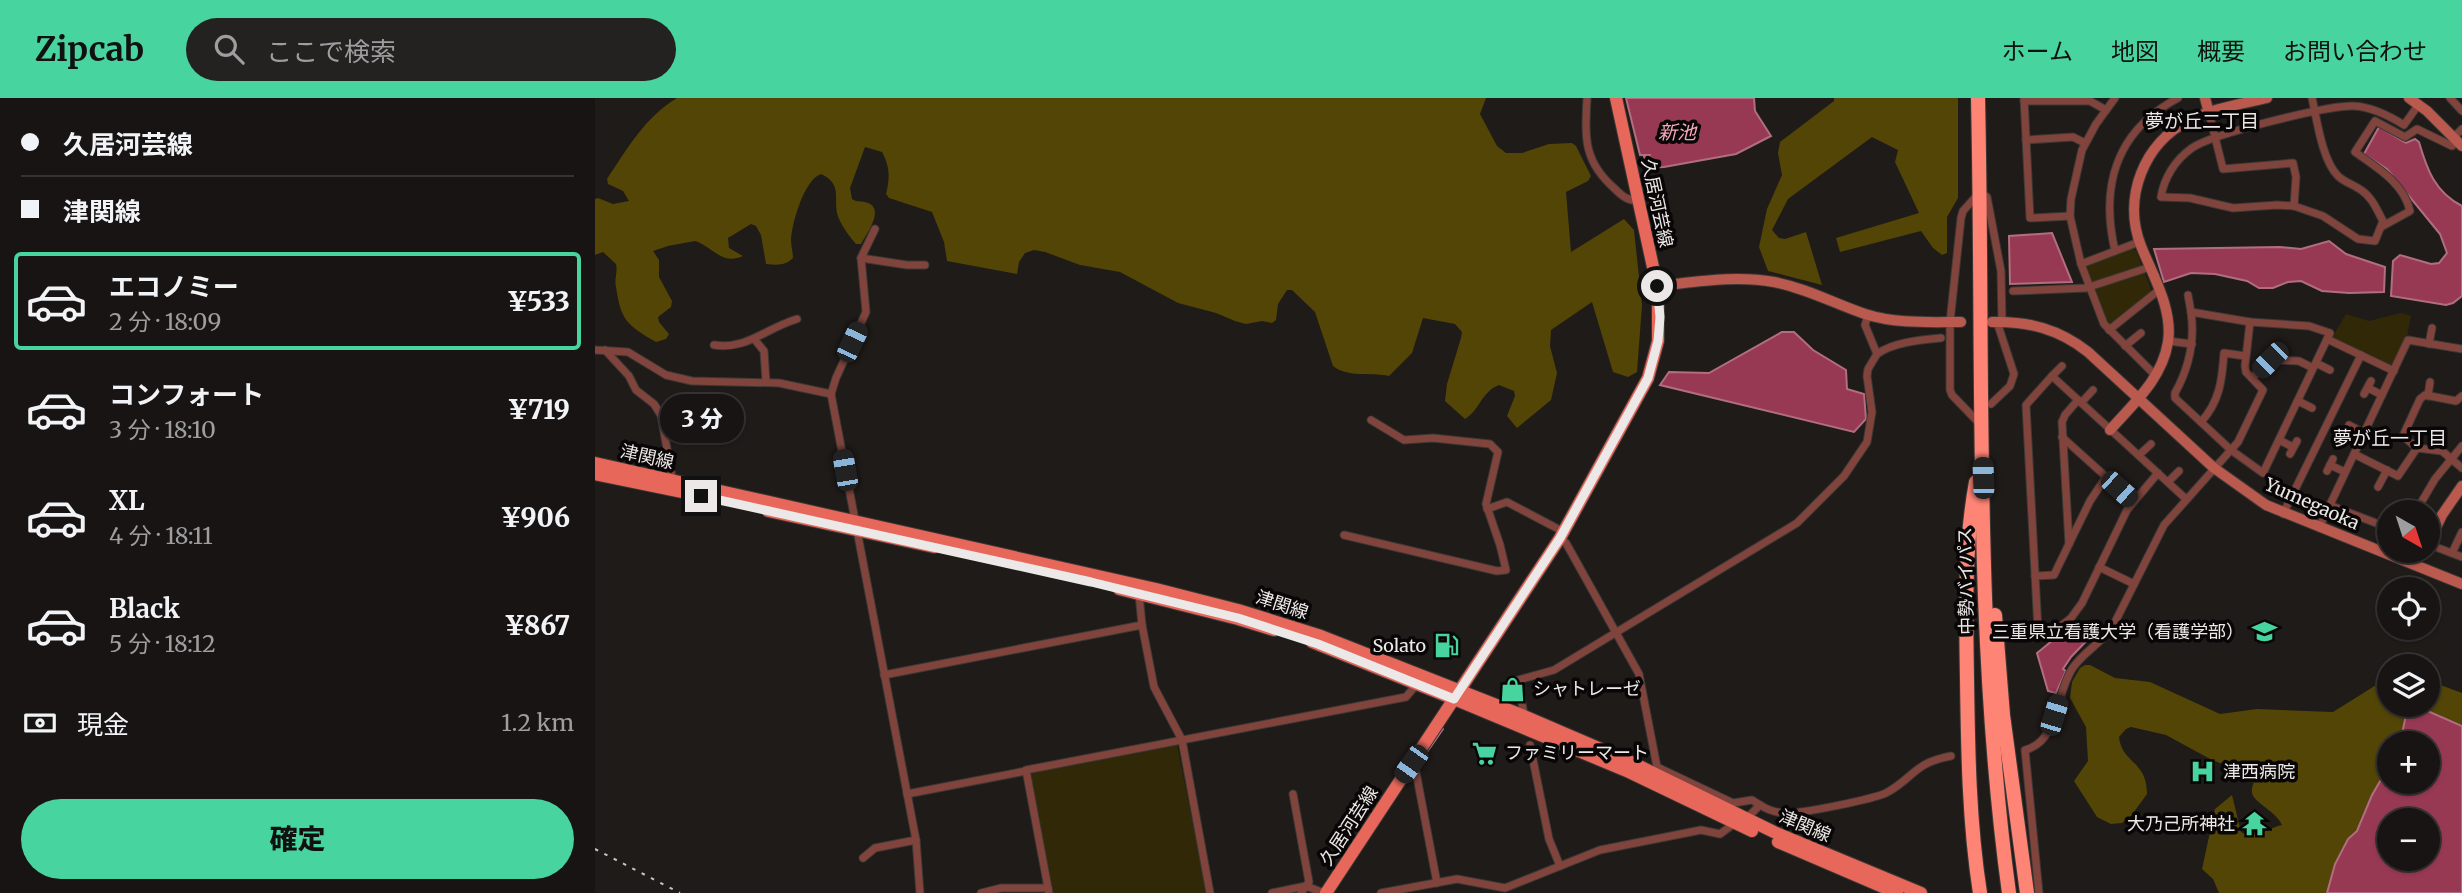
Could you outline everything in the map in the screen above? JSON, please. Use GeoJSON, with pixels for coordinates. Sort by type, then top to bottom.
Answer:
{"type":"FeatureCollection","features":[{"type":"Feature","properties":{"kind":"highway","name":"中勢バイパス"},"geometry":{"type":"LineString","coordinates":[[1978,98],[1987,679],[2009,893]]}},
{"type":"Feature","properties":{"kind":"highway"},"geometry":{"type":"LineString","coordinates":[[1980,893],[1970,804],[1966,610],[1969,519],[1982,453]]}},
{"type":"Feature","properties":{"kind":"highway"},"geometry":{"type":"LineString","coordinates":[[1982,453],[1999,676],[2027,893]]}},
{"type":"Feature","properties":{"kind":"main road","name":"久居河芸線"},"geometry":{"type":"LineString","coordinates":[[1325,893],[1414,768],[1457,694],[1562,535],[1648,378],[1658,341],[1660,317],[1657,286],[1616,98]]}},
{"type":"Feature","properties":{"kind":"main road","name":"津関線"},"geometry":{"type":"LineString","coordinates":[[595,463],[674,486]]}},
{"type":"Feature","properties":{"kind":"main road","name":"津関線"},"geometry":{"type":"LineString","coordinates":[[595,474],[674,486],[1238,610],[1321,636],[1457,694],[1896,893]]}},
{"type":"Feature","properties":{"kind":"main road","name":"津関線"},"geometry":{"type":"LineString","coordinates":[[855,525],[1238,618],[1318,644],[1417,684],[1524,716],[1631,762],[1740,821],[1921,893]]}},
{"type":"Feature","properties":{"kind":"street"},"geometry":{"type":"LineString","coordinates":[[1587,98],[1587,143],[1592,162],[1602,178],[1626,199],[1639,201]]}},
{"type":"Feature","properties":{"kind":"street"},"geometry":{"type":"LineString","coordinates":[[2115,98],[2085,144],[2073,188],[2070,216],[2081,264],[2100,316],[2109,330],[2156,376]]}},
{"type":"Feature","properties":{"kind":"street"},"geometry":{"type":"LineString","coordinates":[[2115,251],[2109,202],[2119,159],[2144,122],[2178,98]]}},
{"type":"Feature","properties":{"kind":"street"},"geometry":{"type":"LineString","coordinates":[[2205,98],[2223,169],[2293,163],[2296,177],[2294,206]]}},
{"type":"Feature","properties":{"kind":"street"},"geometry":{"type":"LineString","coordinates":[[2110,430],[2156,376],[2164,361],[2168,341],[2166,311],[2135,225],[2134,207],[2141,171],[2156,146],[2171,131],[2188,120],[2233,102],[2267,98]]}},
{"type":"Feature","properties":{"kind":"street"},"geometry":{"type":"LineString","coordinates":[[2312,98],[2315,112],[2332,168],[2340,178],[2367,195],[2383,221],[2375,241],[2358,239],[2323,216],[2294,206],[2233,208],[2190,198],[2161,197],[2168,176],[2179,159],[2193,148],[2215,138],[2315,112],[2334,107],[2364,107],[2388,115],[2404,125],[2414,101],[2458,142]]}},
{"type":"Feature","properties":{"kind":"street"},"geometry":{"type":"LineString","coordinates":[[2450,98],[2462,111]]}},
{"type":"Feature","properties":{"kind":"street"},"geometry":{"type":"LineString","coordinates":[[2070,216],[2030,218],[2024,100],[2084,100],[2096,103],[2106,110]]}},
{"type":"Feature","properties":{"kind":"street"},"geometry":{"type":"LineString","coordinates":[[2381,227],[2410,211],[2405,198],[2386,173],[2355,152],[2375,121],[2405,137],[2417,129],[2452,146],[2458,142],[2462,129]]}},
{"type":"Feature","properties":{"kind":"street"},"geometry":{"type":"LineString","coordinates":[[2026,140],[2073,137],[2085,144]]}},
{"type":"Feature","properties":{"kind":"street"},"geometry":{"type":"LineString","coordinates":[[1981,425],[1950,390],[1961,218],[1963,211],[1980,192],[1987,197],[2001,271],[1997,322],[2014,374],[2010,386],[1991,404]]}},
{"type":"Feature","properties":{"kind":"street"},"geometry":{"type":"LineString","coordinates":[[874,229],[861,258],[866,312],[831,394],[916,840],[920,893]]}},
{"type":"Feature","properties":{"kind":"street"},"geometry":{"type":"LineString","coordinates":[[2081,264],[2140,242]]}},
{"type":"Feature","properties":{"kind":"street"},"geometry":{"type":"LineString","coordinates":[[861,258],[925,265]]}},
{"type":"Feature","properties":{"kind":"street"},"geometry":{"type":"LineString","coordinates":[[2013,291],[2089,287],[2144,270]]}},
{"type":"Feature","properties":{"kind":"street"},"geometry":{"type":"LineString","coordinates":[[1657,286],[1719,279],[1763,281],[1800,289],[1868,315],[1899,321],[1955,322]]}},
{"type":"Feature","properties":{"kind":"street"},"geometry":{"type":"LineString","coordinates":[[2109,330],[2159,290]]}},
{"type":"Feature","properties":{"kind":"street"},"geometry":{"type":"LineString","coordinates":[[2188,295],[2192,344],[2186,371],[2175,398],[2231,450],[2263,473],[2330,333],[2309,326],[2250,322],[2191,312]]}},
{"type":"Feature","properties":{"kind":"street"},"geometry":{"type":"LineString","coordinates":[[1868,315],[1865,325],[1877,354]]}},
{"type":"Feature","properties":{"kind":"street"},"geometry":{"type":"LineString","coordinates":[[714,345],[728,347],[755,340],[779,324],[797,319]]}},
{"type":"Feature","properties":{"kind":"street"},"geometry":{"type":"LineString","coordinates":[[1927,322],[1928,340]]}},
{"type":"Feature","properties":{"kind":"street","name":"Yumegaoka"},"geometry":{"type":"LineString","coordinates":[[1997,322],[2037,325],[2062,335],[2088,352],[2214,468],[2266,505],[2462,584]]}},
{"type":"Feature","properties":{"kind":"street"},"geometry":{"type":"LineString","coordinates":[[2039,893],[2025,750],[2039,744],[2047,735],[2067,678],[2078,661],[2109,632],[2164,525],[2238,442],[2263,390],[2245,366],[2250,322]]}},
{"type":"Feature","properties":{"kind":"street"},"geometry":{"type":"LineString","coordinates":[[2428,344],[2432,328]]}},
{"type":"Feature","properties":{"kind":"street"},"geometry":{"type":"LineString","coordinates":[[2125,346],[2141,333]]}},
{"type":"Feature","properties":{"kind":"street"},"geometry":{"type":"LineString","coordinates":[[1524,716],[1518,680],[1547,674],[1797,523],[1844,477],[1867,442],[1872,419],[1868,369],[1877,354],[1883,349],[1941,338]]}},
{"type":"Feature","properties":{"kind":"street"},"geometry":{"type":"LineString","coordinates":[[755,340],[764,351],[766,382]]}},
{"type":"Feature","properties":{"kind":"street"},"geometry":{"type":"LineString","coordinates":[[2327,340],[2394,371]]}},
{"type":"Feature","properties":{"kind":"street"},"geometry":{"type":"LineString","coordinates":[[2319,528],[2408,340],[2462,349]]}},
{"type":"Feature","properties":{"kind":"street"},"geometry":{"type":"LineString","coordinates":[[2168,341],[2192,344]]}},
{"type":"Feature","properties":{"kind":"street"},"geometry":{"type":"LineString","coordinates":[[605,349],[629,376],[636,390],[658,408],[674,486]]}},
{"type":"Feature","properties":{"kind":"street"},"geometry":{"type":"LineString","coordinates":[[595,350],[628,352],[666,375],[692,381],[779,383],[831,394]]}},
{"type":"Feature","properties":{"kind":"street"},"geometry":{"type":"LineString","coordinates":[[2201,422],[2211,410],[2221,388],[2224,353],[2245,356]]}},
{"type":"Feature","properties":{"kind":"street"},"geometry":{"type":"LineString","coordinates":[[2283,514],[2361,355]]}},
{"type":"Feature","properties":{"kind":"street"},"geometry":{"type":"LineString","coordinates":[[2252,378],[2270,360],[2299,361],[2330,370]]}},
{"type":"Feature","properties":{"kind":"street"},"geometry":{"type":"LineString","coordinates":[[2061,366],[2026,405],[2038,630],[2056,630],[2071,618],[2082,603],[2133,501],[2158,473]]}},
{"type":"Feature","properties":{"kind":"street"},"geometry":{"type":"LineString","coordinates":[[2052,376],[2186,499]]}},
{"type":"Feature","properties":{"kind":"street"},"geometry":{"type":"LineString","coordinates":[[2428,396],[2430,382]]}},
{"type":"Feature","properties":{"kind":"street"},"geometry":{"type":"LineString","coordinates":[[2368,388],[2382,395]]}},
{"type":"Feature","properties":{"kind":"street"},"geometry":{"type":"LineString","coordinates":[[2069,544],[2062,418],[2093,390]]}},
{"type":"Feature","properties":{"kind":"street"},"geometry":{"type":"LineString","coordinates":[[2462,396],[2456,401],[2425,395],[2420,399],[2403,436],[2417,448],[2442,451],[2462,468]]}},
{"type":"Feature","properties":{"kind":"street"},"geometry":{"type":"LineString","coordinates":[[2298,401],[2312,408]]}},
{"type":"Feature","properties":{"kind":"street"},"geometry":{"type":"LineString","coordinates":[[1344,535],[1506,571],[1486,504],[1498,452],[1495,447],[1464,440],[1404,440],[1371,420]]}},
{"type":"Feature","properties":{"kind":"street"},"geometry":{"type":"LineString","coordinates":[[2349,425],[2364,433]]}},
{"type":"Feature","properties":{"kind":"street"},"geometry":{"type":"LineString","coordinates":[[2062,437],[2133,501]]}},
{"type":"Feature","properties":{"kind":"street"},"geometry":{"type":"LineString","coordinates":[[2279,440],[2293,447]]}},
{"type":"Feature","properties":{"kind":"street"},"geometry":{"type":"LineString","coordinates":[[2139,455],[2151,443]]}},
{"type":"Feature","properties":{"kind":"street"},"geometry":{"type":"LineString","coordinates":[[2424,500],[2462,446]]}},
{"type":"Feature","properties":{"kind":"street"},"geometry":{"type":"LineString","coordinates":[[2354,454],[2398,476],[2417,448]]}},
{"type":"Feature","properties":{"kind":"street"},"geometry":{"type":"LineString","coordinates":[[2330,465],[2345,472]]}},
{"type":"Feature","properties":{"kind":"street"},"geometry":{"type":"LineString","coordinates":[[2378,487],[2387,470]]}},
{"type":"Feature","properties":{"kind":"street"},"geometry":{"type":"LineString","coordinates":[[2168,482],[2179,471]]}},
{"type":"Feature","properties":{"kind":"street"},"geometry":{"type":"LineString","coordinates":[[2035,576],[2054,575],[2089,502],[2106,477]]}},
{"type":"Feature","properties":{"kind":"street"},"geometry":{"type":"LineString","coordinates":[[2440,519],[2462,485]]}},
{"type":"Feature","properties":{"kind":"street"},"geometry":{"type":"LineString","coordinates":[[1487,509],[1507,502],[1562,535],[1639,674],[1657,767],[1733,803],[1752,800],[1768,810],[1789,814],[1877,797],[1901,783],[1925,763],[1951,757]]}},
{"type":"Feature","properties":{"kind":"street"},"geometry":{"type":"LineString","coordinates":[[2329,505],[2377,523]]}},
{"type":"Feature","properties":{"kind":"street"},"geometry":{"type":"LineString","coordinates":[[2452,553],[2462,533]]}},
{"type":"Feature","properties":{"kind":"street"},"geometry":{"type":"LineString","coordinates":[[2440,549],[2462,557]]}},
{"type":"Feature","properties":{"kind":"street"},"geometry":{"type":"LineString","coordinates":[[2099,567],[2134,584]]}},
{"type":"Feature","properties":{"kind":"street"},"geometry":{"type":"LineString","coordinates":[[1139,594],[1154,687],[1182,740],[1210,893]]}},
{"type":"Feature","properties":{"kind":"street"},"geometry":{"type":"LineString","coordinates":[[884,675],[1142,625]]}},
{"type":"Feature","properties":{"kind":"street"},"geometry":{"type":"LineString","coordinates":[[907,794],[1406,697],[1417,684]]}},
{"type":"Feature","properties":{"kind":"street"},"geometry":{"type":"LineString","coordinates":[[1530,745],[1549,839],[1560,866]]}},
{"type":"Feature","properties":{"kind":"street"},"geometry":{"type":"LineString","coordinates":[[1414,768],[1437,883]]}},
{"type":"Feature","properties":{"kind":"street"},"geometry":{"type":"LineString","coordinates":[[981,893],[1000,888],[1048,890],[1026,771]]}},
{"type":"Feature","properties":{"kind":"street"},"geometry":{"type":"LineString","coordinates":[[1293,794],[1309,882],[1304,890]]}},
{"type":"Feature","properties":{"kind":"street"},"geometry":{"type":"LineString","coordinates":[[1381,893],[1457,879],[1505,888],[1600,850],[1701,830],[1720,834],[1760,805]]}},
{"type":"Feature","properties":{"kind":"street"},"geometry":{"type":"LineString","coordinates":[[863,858],[875,848],[916,840]]}},
{"type":"Feature","properties":{"kind":"street"},"geometry":{"type":"LineString","coordinates":[[1272,893],[1304,890],[1325,893]]}},
{"type":"Feature","properties":{"kind":"shaded area"},"geometry":{"type":"Polygon","coordinates":[[[677,98],[1486,98],[1480,114],[1497,146],[1506,153],[1522,153],[1549,144],[1572,143],[1576,146],[1591,176],[1588,181],[1566,192],[1571,252],[1624,219],[1634,230],[1642,305],[1637,372],[1628,377],[1613,372],[1592,302],[1551,330],[1550,346],[1557,373],[1551,400],[1517,428],[1507,416],[1515,396],[1514,391],[1499,385],[1488,392],[1465,419],[1445,401],[1447,384],[1462,332],[1455,324],[1423,318],[1412,353],[1389,376],[1352,373],[1333,366],[1315,312],[1292,290],[1287,290],[1278,304],[1276,320],[1272,323],[1262,321],[1246,324],[1178,303],[1120,272],[1080,265],[1045,252],[1034,250],[1025,253],[1019,262],[1017,274],[947,261],[944,242],[932,212],[889,198],[886,194],[889,173],[885,157],[882,152],[865,147],[850,188],[852,199],[868,203],[875,211],[873,222],[861,244],[856,244],[839,219],[833,183],[821,174],[809,184],[796,213],[791,242],[793,258],[787,262],[766,264],[761,235],[756,226],[751,224],[728,238],[729,248],[743,256],[736,258],[723,257],[695,241],[653,251],[659,260],[659,277],[672,301],[671,307],[658,317],[669,334],[666,339],[656,342],[638,331],[623,315],[616,284],[616,264],[603,252],[595,255],[595,199],[613,204],[629,201],[623,191],[608,184],[607,179],[646,124],[677,98]]]}},
{"type":"Feature","properties":{"kind":"shaded area"},"geometry":{"type":"Polygon","coordinates":[[[1834,98],[1958,98],[1958,198],[1947,217],[1947,253],[1942,255],[1933,248],[1921,231],[1840,252],[1836,238],[1919,213],[1895,162],[1898,150],[1872,137],[1788,199],[1772,230],[1779,238],[1785,239],[1806,232],[1822,285],[1768,271],[1759,247],[1767,209],[1782,175],[1778,153],[1780,142],[1834,101],[1834,98]]]}},
{"type":"Feature","properties":{"kind":"shaded area"},"geometry":{"type":"Polygon","coordinates":[[[2131,248],[2136,251],[2151,289],[2150,293],[2112,323],[2107,323],[2086,270],[2088,265],[2131,248]]]}},
{"type":"Feature","properties":{"kind":"shaded area"},"geometry":{"type":"Polygon","coordinates":[[[2401,313],[2411,316],[2407,337],[2392,367],[2332,338],[2346,314],[2369,321],[2401,313]]]}},
{"type":"Feature","properties":{"kind":"shaded area"},"geometry":{"type":"Polygon","coordinates":[[[2090,665],[2115,678],[2150,682],[2220,714],[2257,709],[2333,712],[2377,684],[2377,717],[2406,717],[2403,731],[2377,731],[2377,786],[2357,831],[2348,839],[2335,864],[2327,893],[2219,893],[2213,879],[2202,869],[2215,809],[2232,795],[2241,832],[2251,835],[2282,825],[2254,797],[2252,788],[2257,776],[2248,764],[2233,768],[2212,760],[2166,735],[2131,727],[2119,737],[2125,753],[2143,775],[2147,794],[2131,816],[2122,823],[2111,824],[2097,817],[2074,781],[2088,761],[2086,727],[2070,698],[2072,682],[2080,668],[2090,665]]]}},
{"type":"Feature","properties":{"kind":"shaded area"},"geometry":{"type":"Polygon","coordinates":[[[2440,685],[2462,693],[2462,726],[2440,716],[2440,685]]]}},
{"type":"Feature","properties":{"kind":"shaded area"},"geometry":{"type":"Polygon","coordinates":[[[1177,745],[1207,893],[1052,893],[1030,777],[1032,773],[1177,745]]]}},
{"type":"Feature","properties":{"kind":"water","name":"新池"},"geometry":{"type":"Polygon","coordinates":[[[1626,98],[1754,98],[1755,111],[1771,136],[1736,154],[1646,168],[1644,156],[1651,155],[1640,155],[1626,98]]]}},
{"type":"Feature","properties":{"kind":"water"},"geometry":{"type":"Polygon","coordinates":[[[2379,127],[2406,143],[2415,139],[2419,142],[2433,179],[2445,194],[2462,206],[2462,296],[2453,303],[2446,305],[2391,296],[2393,261],[2400,255],[2431,264],[2439,263],[2447,253],[2440,234],[2387,169],[2364,154],[2379,127]]]}},
{"type":"Feature","properties":{"kind":"water"},"geometry":{"type":"Polygon","coordinates":[[[2052,233],[2072,282],[2010,284],[2009,236],[2052,233]]]}},
{"type":"Feature","properties":{"kind":"water"},"geometry":{"type":"Polygon","coordinates":[[[2329,241],[2346,254],[2385,267],[2384,292],[2322,291],[2301,281],[2288,282],[2273,288],[2259,288],[2247,281],[2215,274],[2191,273],[2164,282],[2154,249],[2301,249],[2329,241]]]}},
{"type":"Feature","properties":{"kind":"water"},"geometry":{"type":"Polygon","coordinates":[[[1782,332],[1794,332],[1813,350],[1846,370],[1847,389],[1864,394],[1866,419],[1854,432],[1660,385],[1669,372],[1709,373],[1782,332]]]}},
{"type":"Feature","properties":{"kind":"water"},"geometry":{"type":"Polygon","coordinates":[[[2074,623],[2095,632],[2063,669],[2066,671],[2056,693],[2048,691],[2037,653],[2074,623]]]}},
{"type":"Feature","properties":{"kind":"water"},"geometry":{"type":"Polygon","coordinates":[[[2440,716],[2462,726],[2462,893],[2327,893],[2335,864],[2348,839],[2357,831],[2377,786],[2377,794],[2440,794],[2440,731],[2403,731],[2406,717],[2440,716]]]}},
{"type":"Feature","properties":{"kind":"waterway"},"geometry":{"type":"LineString","coordinates":[[1416,768],[1443,729]]}},
{"type":"Feature","properties":{"kind":"railway"},"geometry":{"type":"LineString","coordinates":[[595,849],[680,893]]}},
{"type":"Feature","properties":{"kind":"place","name":"三重県立看護大学（看護学部）"},"geometry":{"type":"Point","coordinates":[2264,632]}},
{"type":"Feature","properties":{"kind":"place","name":"Solato"},"geometry":{"type":"Point","coordinates":[1446,646]}},
{"type":"Feature","properties":{"kind":"place","name":"シャトレーゼ"},"geometry":{"type":"Point","coordinates":[1513,689]}},
{"type":"Feature","properties":{"kind":"place","name":"ファミリーマート"},"geometry":{"type":"Point","coordinates":[1485,753]}},
{"type":"Feature","properties":{"kind":"place","name":"津西病院"},"geometry":{"type":"Point","coordinates":[2203,772]}},
{"type":"Feature","properties":{"kind":"place","name":"大乃己所神社"},"geometry":{"type":"Point","coordinates":[2255,824]}},
{"type":"Feature","properties":{"kind":"district","name":"夢が丘二丁目"},"geometry":{"type":"Point","coordinates":[2202,121]}},
{"type":"Feature","properties":{"kind":"district","name":"夢が丘一丁目"},"geometry":{"type":"Point","coordinates":[2390,438]}},
{"type":"Feature","properties":{"kind":"route"},"geometry":{"type":"LineString","coordinates":[[701,496],[1091,582],[1238,618],[1318,644],[1454,699],[1560,538],[1648,378],[1658,341],[1660,317],[1657,286]]}}]}
